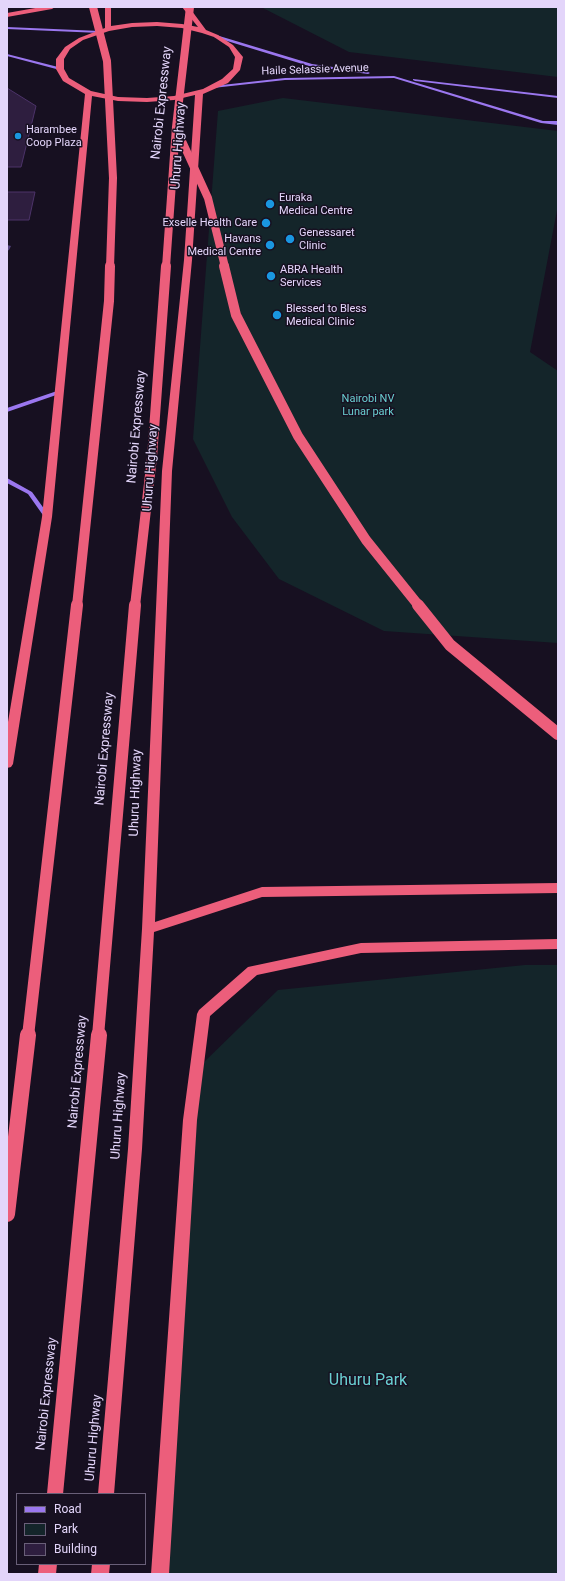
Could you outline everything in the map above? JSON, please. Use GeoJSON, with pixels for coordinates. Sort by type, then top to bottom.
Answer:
{"type":"FeatureCollection","features":[{"type":"Feature","properties":{"kind":"highway"},"geometry":{"type":"LineString","coordinates":[[7,15],[52,7]]}},
{"type":"Feature","properties":{"kind":"highway"},"geometry":{"type":"LineString","coordinates":[[7,1214],[73,646],[109,301],[113,178],[107,61],[93,7]]}},
{"type":"Feature","properties":{"kind":"highway"},"geometry":{"type":"LineString","coordinates":[[108,7],[108,30]]}},
{"type":"Feature","properties":{"kind":"highway"},"geometry":{"type":"LineString","coordinates":[[185,7],[204,31]]}},
{"type":"Feature","properties":{"kind":"highway","name":"Nairobi Expressway"},"geometry":{"type":"LineString","coordinates":[[55,1493],[91,1122],[131,642],[152,457],[176,127],[190,7]]}},
{"type":"Feature","properties":{"kind":"highway"},"geometry":{"type":"LineString","coordinates":[[157,24],[182,26],[204,31],[216,36],[231,46],[239,57],[236,70],[225,81],[213,87],[199,93],[174,98],[147,100],[118,99],[89,94],[66,79],[60,70],[60,59],[67,48],[81,39],[108,30],[132,25],[157,24]]}},
{"type":"Feature","properties":{"kind":"highway","name":"Uhuru Highway"},"geometry":{"type":"LineString","coordinates":[[106,1493],[135,1149],[148,929],[167,471],[188,260],[199,93]]}},
{"type":"Feature","properties":{"kind":"highway"},"geometry":{"type":"LineString","coordinates":[[7,764],[47,518],[89,94]]}},
{"type":"Feature","properties":{"kind":"highway"},"geometry":{"type":"LineString","coordinates":[[176,127],[208,198],[236,315],[298,436],[366,540],[450,645],[558,734]]}},
{"type":"Feature","properties":{"kind":"highway"},"geometry":{"type":"LineString","coordinates":[[148,929],[262,892],[558,888]]}},
{"type":"Feature","properties":{"kind":"highway"},"geometry":{"type":"LineString","coordinates":[[160,1574],[190,1120],[204,1014],[253,971],[361,948],[558,944]]}},
{"type":"Feature","properties":{"kind":"main road"},"geometry":{"type":"LineString","coordinates":[[7,28],[100,32]]}},
{"type":"Feature","properties":{"kind":"main road","name":"Haile Selassie Avenue"},"geometry":{"type":"LineString","coordinates":[[216,36],[311,65],[394,77],[558,97]]}},
{"type":"Feature","properties":{"kind":"main road"},"geometry":{"type":"LineString","coordinates":[[7,55],[60,70]]}},
{"type":"Feature","properties":{"kind":"main road"},"geometry":{"type":"LineString","coordinates":[[394,77],[543,122],[558,124]]}},
{"type":"Feature","properties":{"kind":"main road","name":"Haile Selassie Avenue"},"geometry":{"type":"LineString","coordinates":[[213,87],[285,79],[394,77]]}},
{"type":"Feature","properties":{"kind":"main road"},"geometry":{"type":"LineString","coordinates":[[7,410],[60,392]]}},
{"type":"Feature","properties":{"kind":"main road"},"geometry":{"type":"LineString","coordinates":[[7,480],[30,493],[47,518]]}},
{"type":"Feature","properties":{"kind":"green space"},"geometry":{"type":"Polygon","coordinates":[[[261,7],[558,7],[558,77],[349,52],[261,7]]]}},
{"type":"Feature","properties":{"kind":"green space","name":"Nairobi NV Lunar park"},"geometry":{"type":"Polygon","coordinates":[[[283,98],[558,131],[558,205],[530,352],[558,371],[558,643],[384,631],[279,579],[232,517],[193,439],[218,111],[283,98]]]}},
{"type":"Feature","properties":{"kind":"green space","name":"Uhuru Park"},"geometry":{"type":"Polygon","coordinates":[[[525,965],[558,965],[558,1574],[163,1574],[200,1066],[278,990],[525,965]]]}},
{"type":"Feature","properties":{"kind":"building","name":"Harambee Coop Plaza"},"geometry":{"type":"Polygon","coordinates":[[[7,88],[36,106],[21,167],[7,167],[7,88]]]}},
{"type":"Feature","properties":{"kind":"building"},"geometry":{"type":"Polygon","coordinates":[[[7,192],[35,192],[29,220],[7,220],[7,192]]]}},
{"type":"Feature","properties":{"kind":"place","name":"Harambee Coop Plaza"},"geometry":{"type":"Point","coordinates":[18,136]}},
{"type":"Feature","properties":{"kind":"place","name":"Euraka Medical Centre"},"geometry":{"type":"Point","coordinates":[270,204]}},
{"type":"Feature","properties":{"kind":"place","name":"Exselle Health Care"},"geometry":{"type":"Point","coordinates":[266,223]}},
{"type":"Feature","properties":{"kind":"place","name":"Genessaret Clinic"},"geometry":{"type":"Point","coordinates":[290,239]}},
{"type":"Feature","properties":{"kind":"place","name":"Havans Medical Centre"},"geometry":{"type":"Point","coordinates":[270,245]}},
{"type":"Feature","properties":{"kind":"place","name":"ABRA Health Services"},"geometry":{"type":"Point","coordinates":[271,276]}},
{"type":"Feature","properties":{"kind":"place","name":"Blessed to Bless Medical Clinic"},"geometry":{"type":"Point","coordinates":[277,315]}}]}
